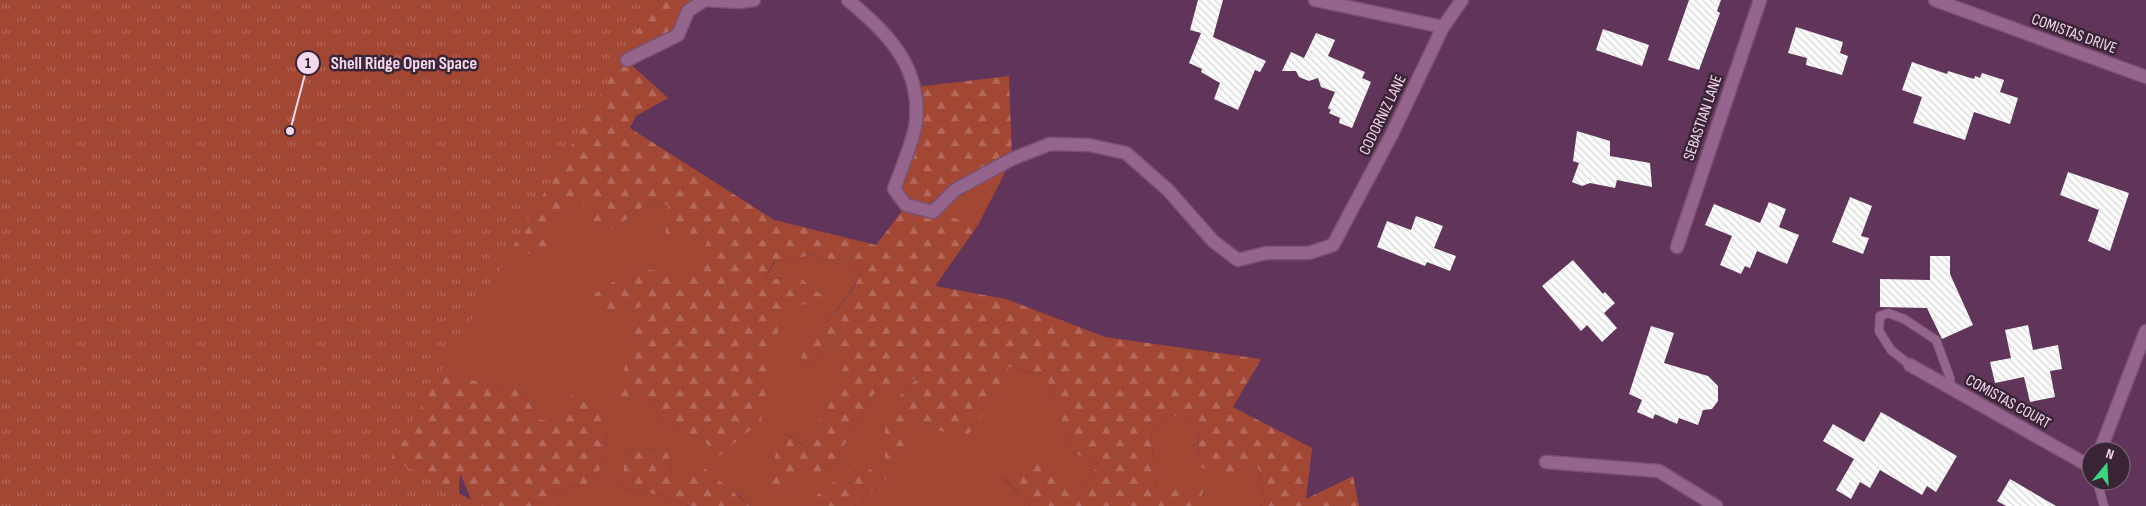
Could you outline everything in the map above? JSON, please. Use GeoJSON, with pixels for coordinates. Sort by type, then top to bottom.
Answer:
{"type":"FeatureCollection","features":[{"type":"Feature","properties":{"kind":"street"},"geometry":{"type":"LineString","coordinates":[[627,60],[678,35],[688,11],[705,0],[739,2],[754,0]]}},
{"type":"Feature","properties":{"kind":"street","name":"CODORNIZ LANE"},"geometry":{"type":"LineString","coordinates":[[848,0],[886,34],[902,57],[916,87],[916,122],[894,190],[906,205],[933,212],[954,190],[1012,159],[1050,144],[1089,145],[1126,153],[1168,190],[1213,241],[1238,260],[1266,253],[1310,253],[1333,245],[1392,134],[1443,27],[1462,0]]}},
{"type":"Feature","properties":{"kind":"street"},"geometry":{"type":"LineString","coordinates":[[1315,0],[1443,27]]}},
{"type":"Feature","properties":{"kind":"street","name":"SEBASTIAN LANE"},"geometry":{"type":"LineString","coordinates":[[1676,247],[1760,0]]}},
{"type":"Feature","properties":{"kind":"street","name":"COMISTAS DRIVE"},"geometry":{"type":"LineString","coordinates":[[1935,0],[2146,77]]}},
{"type":"Feature","properties":{"kind":"street"},"geometry":{"type":"LineString","coordinates":[[2104,441],[2146,331]]}},
{"type":"Feature","properties":{"kind":"street","name":"COMISTAS COURT"},"geometry":{"type":"LineString","coordinates":[[1910,365],[2081,461]]}},
{"type":"Feature","properties":{"kind":"street"},"geometry":{"type":"LineString","coordinates":[[1546,462],[1658,471],[1716,506]]}},
{"type":"Feature","properties":{"kind":"lane"},"geometry":{"type":"LineString","coordinates":[[1910,365],[1891,350],[1879,331],[1880,316],[1888,313],[1904,319],[1936,340],[1950,378],[1951,388]]}},
{"type":"Feature","properties":{"kind":"lane"},"geometry":{"type":"LineString","coordinates":[[2100,491],[2104,506]]}},
{"type":"Feature","properties":{"kind":"green space"},"geometry":{"type":"Polygon","coordinates":[[[0,0],[705,0],[688,11],[678,35],[627,61],[668,98],[636,116],[630,128],[774,220],[876,245],[906,206],[894,189],[916,122],[916,87],[1009,76],[1012,159],[984,174],[934,212],[978,225],[935,286],[1006,299],[1105,337],[1261,359],[1233,407],[1312,448],[1306,499],[1353,476],[1359,506],[1260,506],[1265,504],[1257,461],[1230,486],[1199,465],[1198,424],[1171,415],[1151,433],[1156,490],[1204,489],[1197,506],[1030,506],[1004,477],[1033,457],[1082,490],[1098,464],[1072,452],[1046,376],[1009,367],[987,409],[967,436],[914,426],[885,480],[855,506],[807,506],[806,504],[859,462],[885,479],[885,426],[898,397],[919,377],[877,389],[829,471],[799,474],[782,496],[768,481],[782,432],[808,448],[850,353],[827,352],[801,369],[802,343],[836,311],[851,292],[862,271],[813,255],[774,262],[764,280],[799,277],[824,297],[781,313],[761,421],[719,456],[702,439],[661,421],[651,399],[617,397],[632,338],[647,303],[611,322],[594,294],[636,267],[692,278],[709,237],[665,238],[668,205],[651,201],[613,229],[593,221],[594,199],[553,215],[552,246],[504,262],[428,350],[458,375],[481,383],[521,390],[540,420],[563,422],[572,395],[595,400],[606,430],[607,452],[594,482],[558,490],[554,506],[474,506],[460,473],[458,506],[0,506],[0,0]]]}},
{"type":"Feature","properties":{"kind":"green space"},"geometry":{"type":"Polygon","coordinates":[[[0,0],[655,0],[391,459],[484,506],[0,506],[0,0]]]}},
{"type":"Feature","properties":{"kind":"green space"},"geometry":{"type":"Polygon","coordinates":[[[172,61],[553,215],[594,198],[594,221],[613,229],[651,201],[668,205],[710,237],[692,279],[636,267],[648,302],[632,338],[651,399],[661,421],[702,439],[719,455],[781,313],[799,277],[764,280],[775,262],[813,255],[862,271],[836,311],[802,343],[801,369],[827,352],[851,352],[808,448],[783,432],[782,496],[799,473],[829,471],[877,389],[920,376],[898,397],[885,479],[914,426],[987,409],[1008,367],[1046,376],[1072,452],[1098,464],[1082,490],[1004,478],[1030,506],[855,506],[885,480],[806,504],[807,506],[750,506],[737,494],[672,475],[668,449],[625,450],[622,488],[665,496],[689,506],[554,506],[558,490],[594,482],[607,452],[606,430],[540,420],[521,390],[481,383],[458,375],[428,350],[172,61]]]}},
{"type":"Feature","properties":{"kind":"green space"},"geometry":{"type":"Polygon","coordinates":[[[1012,159],[978,225],[933,212],[1012,159]]]}},
{"type":"Feature","properties":{"kind":"green space"},"geometry":{"type":"Polygon","coordinates":[[[1171,415],[1198,424],[1199,465],[1257,461],[1265,504],[1260,506],[1197,506],[1203,489],[1156,491],[1151,433],[1171,415]]]}},
{"type":"Feature","properties":{"kind":"green space"},"geometry":{"type":"Polygon","coordinates":[[[668,449],[672,475],[704,468],[750,506],[689,506],[665,496],[622,488],[625,450],[668,449]]]}},
{"type":"Feature","properties":{"kind":"building"},"geometry":{"type":"Polygon","coordinates":[[[1198,0],[1223,0],[1213,37],[1266,61],[1260,72],[1255,70],[1238,110],[1214,99],[1220,83],[1201,72],[1202,69],[1189,63],[1201,33],[1190,30],[1198,0]]]}},
{"type":"Feature","properties":{"kind":"building"},"geometry":{"type":"Polygon","coordinates":[[[1689,0],[1721,0],[1717,11],[1720,13],[1699,70],[1668,60],[1689,0]]]}},
{"type":"Feature","properties":{"kind":"building"},"geometry":{"type":"Polygon","coordinates":[[[1796,27],[1843,42],[1840,53],[1848,56],[1842,75],[1806,65],[1807,58],[1788,53],[1796,27]]]}},
{"type":"Feature","properties":{"kind":"building"},"geometry":{"type":"Polygon","coordinates":[[[1603,29],[1649,45],[1642,66],[1596,50],[1603,29]]]}},
{"type":"Feature","properties":{"kind":"building"},"geometry":{"type":"Polygon","coordinates":[[[1316,33],[1335,40],[1328,56],[1365,72],[1362,78],[1371,82],[1352,128],[1339,123],[1340,118],[1329,113],[1331,110],[1328,108],[1335,92],[1321,87],[1318,78],[1309,81],[1299,77],[1296,71],[1282,71],[1291,52],[1304,58],[1316,33]]]}},
{"type":"Feature","properties":{"kind":"building"},"geometry":{"type":"Polygon","coordinates":[[[1912,62],[1947,74],[1948,71],[1974,79],[1975,76],[1980,78],[1982,73],[2004,80],[2000,92],[2018,98],[2010,124],[1974,112],[1965,140],[1913,123],[1922,97],[1902,90],[1912,62]]]}},
{"type":"Feature","properties":{"kind":"building"},"geometry":{"type":"Polygon","coordinates":[[[1577,131],[1610,141],[1610,156],[1650,163],[1652,187],[1617,180],[1615,188],[1590,183],[1582,186],[1572,182],[1579,163],[1573,161],[1577,131]]]}},
{"type":"Feature","properties":{"kind":"building"},"geometry":{"type":"Polygon","coordinates":[[[2068,172],[2129,193],[2110,251],[2088,241],[2099,210],[2060,195],[2068,172]]]}},
{"type":"Feature","properties":{"kind":"building"},"geometry":{"type":"Polygon","coordinates":[[[1850,197],[1872,206],[1861,236],[1869,238],[1863,254],[1832,242],[1850,197]]]}},
{"type":"Feature","properties":{"kind":"building"},"geometry":{"type":"Polygon","coordinates":[[[1769,202],[1786,209],[1779,227],[1799,235],[1787,264],[1757,251],[1750,268],[1745,266],[1741,274],[1720,265],[1732,236],[1705,225],[1714,204],[1760,223],[1769,202]]]}},
{"type":"Feature","properties":{"kind":"building"},"geometry":{"type":"Polygon","coordinates":[[[1416,216],[1443,226],[1434,248],[1456,256],[1450,271],[1427,262],[1425,266],[1377,247],[1387,221],[1411,230],[1416,216]]]}},
{"type":"Feature","properties":{"kind":"building"},"geometry":{"type":"Polygon","coordinates":[[[1930,256],[1950,256],[1950,274],[1973,325],[1942,339],[1927,308],[1880,307],[1880,279],[1930,280],[1930,256]]]}},
{"type":"Feature","properties":{"kind":"building"},"geometry":{"type":"Polygon","coordinates":[[[1573,260],[1603,294],[1605,292],[1615,303],[1604,313],[1617,328],[1602,342],[1587,325],[1581,331],[1542,286],[1573,260]]]}},
{"type":"Feature","properties":{"kind":"building"},"geometry":{"type":"Polygon","coordinates":[[[2028,325],[2033,350],[2058,345],[2062,369],[2050,371],[2055,397],[2030,402],[2024,377],[1995,383],[1990,362],[2011,358],[2005,330],[2028,325]]]}},
{"type":"Feature","properties":{"kind":"building"},"geometry":{"type":"Polygon","coordinates":[[[1651,326],[1674,333],[1664,363],[1708,376],[1718,386],[1718,401],[1712,409],[1703,410],[1698,425],[1679,418],[1677,424],[1655,414],[1653,419],[1637,412],[1642,400],[1629,394],[1651,326]]]}},
{"type":"Feature","properties":{"kind":"building"},"geometry":{"type":"Polygon","coordinates":[[[1881,412],[1957,456],[1936,492],[1927,486],[1922,495],[1880,470],[1870,488],[1860,482],[1851,499],[1836,490],[1854,459],[1823,441],[1833,424],[1864,442],[1881,412]]]}},
{"type":"Feature","properties":{"kind":"building"},"geometry":{"type":"Polygon","coordinates":[[[2010,479],[2056,506],[2006,506],[1997,501],[2010,479]]]}},
{"type":"Feature","properties":{"kind":"place","name":"Shell Ridge Open Space"},"geometry":{"type":"Point","coordinates":[290,131]}}]}
